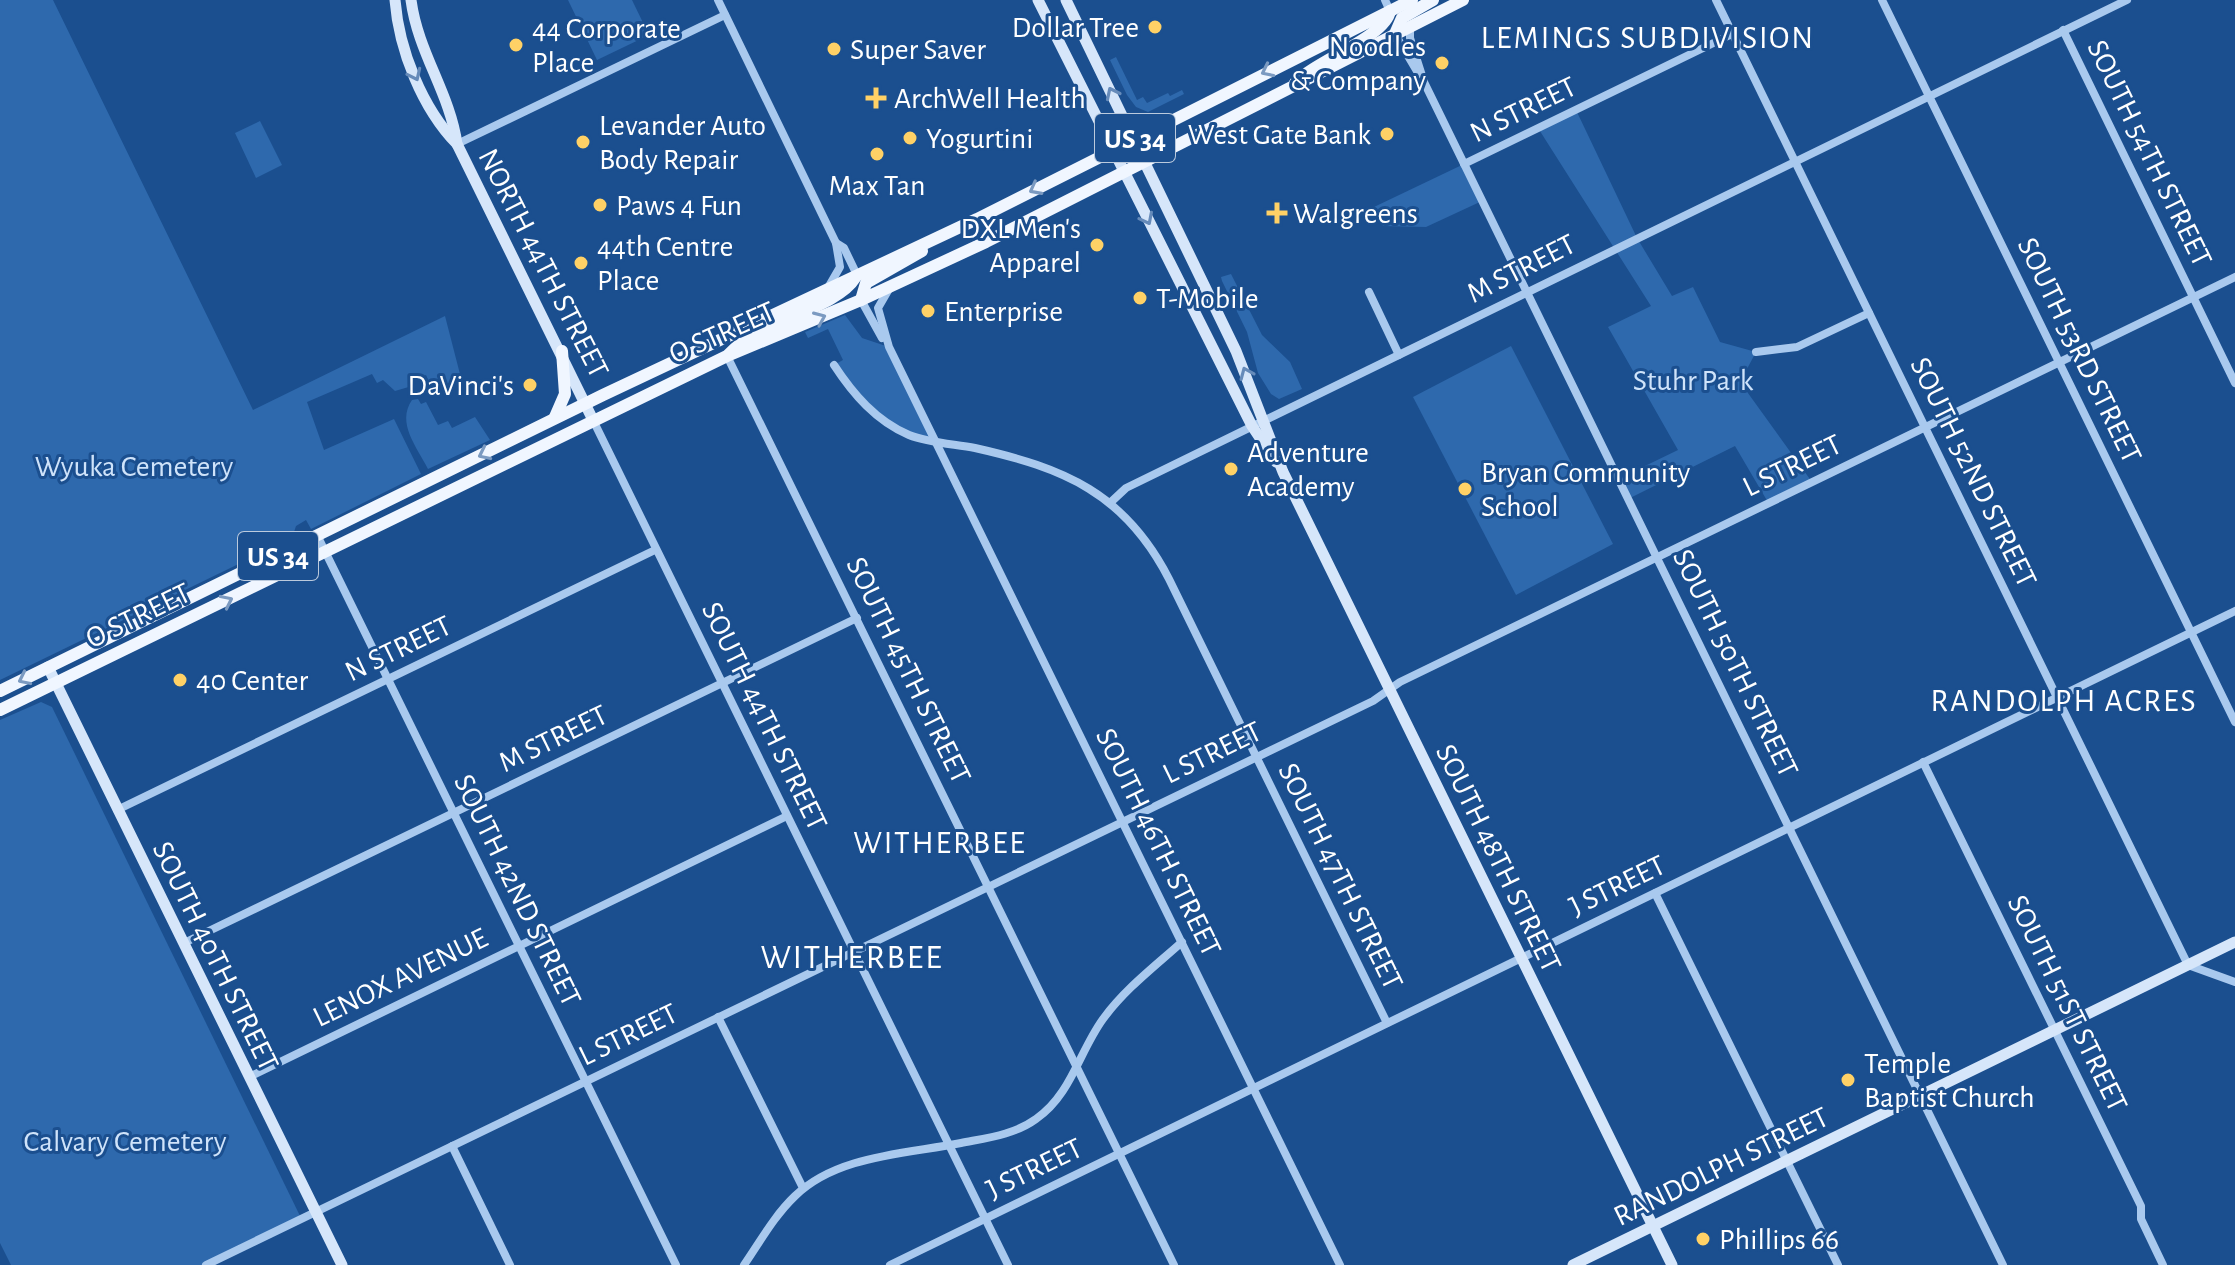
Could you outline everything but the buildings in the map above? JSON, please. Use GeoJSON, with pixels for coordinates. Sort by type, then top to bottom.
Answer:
{"type":"FeatureCollection","features":[{"type":"Feature","properties":{"kind":"main road","name":"NORTH 44TH STREET"},"geometry":{"type":"LineString","coordinates":[[395,0],[399,29],[410,65],[440,126],[457,144],[587,403]]}},
{"type":"Feature","properties":{"kind":"main road","name":"NORTH 44TH STREET"},"geometry":{"type":"LineString","coordinates":[[411,0],[420,44],[454,120],[457,144]]}},
{"type":"Feature","properties":{"kind":"main road","name":"SOUTH 48TH STREET"},"geometry":{"type":"LineString","coordinates":[[1038,0],[1252,426],[1283,472]]}},
{"type":"Feature","properties":{"kind":"main road","name":"SOUTH 48TH STREET"},"geometry":{"type":"LineString","coordinates":[[1066,0],[1236,351],[1283,472],[1672,1265]]}},
{"type":"Feature","properties":{"kind":"main road","name":"O STREET"},"geometry":{"type":"LineString","coordinates":[[0,691],[587,403],[828,287],[940,237],[1387,6],[1412,0]]}},
{"type":"Feature","properties":{"kind":"main road"},"geometry":{"type":"LineString","coordinates":[[1395,34],[1402,18],[1433,0]]}},
{"type":"Feature","properties":{"kind":"main road","name":"O STREET"},"geometry":{"type":"LineString","coordinates":[[0,710],[727,356],[892,286],[1147,162],[1463,0]]}},
{"type":"Feature","properties":{"kind":"main road"},"geometry":{"type":"LineString","coordinates":[[1287,91],[1307,71],[1380,29],[1387,6]]}},
{"type":"Feature","properties":{"kind":"main road"},"geometry":{"type":"LineString","coordinates":[[861,300],[866,283],[909,261],[940,237]]}},
{"type":"Feature","properties":{"kind":"main road"},"geometry":{"type":"LineString","coordinates":[[727,356],[743,339],[841,292],[857,275]]}},
{"type":"Feature","properties":{"kind":"main road"},"geometry":{"type":"LineString","coordinates":[[554,419],[565,394],[562,351]]}},
{"type":"Feature","properties":{"kind":"main road","name":"SOUTH 44TH STREET"},"geometry":{"type":"LineString","coordinates":[[587,403],[593,420]]}},
{"type":"Feature","properties":{"kind":"main road","name":"SOUTH 40TH STREET"},"geometry":{"type":"LineString","coordinates":[[48,667],[342,1265]]}},
{"type":"Feature","properties":{"kind":"main road","name":"RANDOLPH STREET"},"geometry":{"type":"LineString","coordinates":[[1573,1265],[2235,942]]}},
{"type":"Feature","properties":{"kind":"street"},"geometry":{"type":"LineString","coordinates":[[718,0],[836,243],[840,271],[828,287]]}},
{"type":"Feature","properties":{"kind":"street","name":"SOUTH 52ND STREET"},"geometry":{"type":"LineString","coordinates":[[1716,0],[2188,965]]}},
{"type":"Feature","properties":{"kind":"street","name":"SOUTH 53RD STREET"},"geometry":{"type":"LineString","coordinates":[[1882,0],[2235,722]]}},
{"type":"Feature","properties":{"kind":"street","name":"M STREET"},"geometry":{"type":"LineString","coordinates":[[1111,502],[1126,488],[2127,0]]}},
{"type":"Feature","properties":{"kind":"street"},"geometry":{"type":"LineString","coordinates":[[457,144],[725,15]]}},
{"type":"Feature","properties":{"kind":"street","name":"SOUTH 50TH STREET"},"geometry":{"type":"LineString","coordinates":[[1410,26],[1410,38],[1424,82]]}},
{"type":"Feature","properties":{"kind":"street","name":"SOUTH 54TH STREET"},"geometry":{"type":"LineString","coordinates":[[2063,30],[2235,383]]}},
{"type":"Feature","properties":{"kind":"street","name":"SOUTH 50TH STREET"},"geometry":{"type":"LineString","coordinates":[[1395,34],[1424,82],[2003,1265]]}},
{"type":"Feature","properties":{"kind":"street","name":"N STREET"},"geometry":{"type":"LineString","coordinates":[[1464,164],[1732,34]]}},
{"type":"Feature","properties":{"kind":"street"},"geometry":{"type":"LineString","coordinates":[[836,243],[844,248],[857,275]]}},
{"type":"Feature","properties":{"kind":"street","name":"L STREET"},"geometry":{"type":"LineString","coordinates":[[206,1265],[1256,758],[1657,557],[2235,277]]}},
{"type":"Feature","properties":{"kind":"street","name":"SOUTH 46TH STREET"},"geometry":{"type":"LineString","coordinates":[[889,347],[878,308],[892,286]]}},
{"type":"Feature","properties":{"kind":"street"},"geometry":{"type":"LineString","coordinates":[[1369,292],[1399,355]]}},
{"type":"Feature","properties":{"kind":"street","name":"SOUTH 46TH STREET"},"geometry":{"type":"LineString","coordinates":[[861,300],[889,347],[1340,1265]]}},
{"type":"Feature","properties":{"kind":"street"},"geometry":{"type":"LineString","coordinates":[[1756,352],[1797,347],[1869,313]]}},
{"type":"Feature","properties":{"kind":"street","name":"SOUTH 45TH STREET"},"geometry":{"type":"LineString","coordinates":[[727,356],[1174,1265]]}},
{"type":"Feature","properties":{"kind":"street"},"geometry":{"type":"LineString","coordinates":[[834,365],[854,393],[881,418],[912,436],[1039,463],[1069,476],[1111,502]]}},
{"type":"Feature","properties":{"kind":"street","name":"SOUTH 44TH STREET"},"geometry":{"type":"LineString","coordinates":[[593,420],[1008,1265]]}},
{"type":"Feature","properties":{"kind":"street","name":"SOUTH 47TH STREET"},"geometry":{"type":"LineString","coordinates":[[1111,502],[1139,531],[1160,563],[1387,1023]]}},
{"type":"Feature","properties":{"kind":"street","name":"SOUTH 42ND STREET"},"geometry":{"type":"LineString","coordinates":[[318,537],[676,1265]]}},
{"type":"Feature","properties":{"kind":"street","name":"N STREET"},"geometry":{"type":"LineString","coordinates":[[117,810],[655,550]]}},
{"type":"Feature","properties":{"kind":"street","name":"J STREET"},"geometry":{"type":"LineString","coordinates":[[890,1265],[2235,611]]}},
{"type":"Feature","properties":{"kind":"street","name":"M STREET"},"geometry":{"type":"LineString","coordinates":[[184,943],[857,618]]}},
{"type":"Feature","properties":{"kind":"street","name":"SOUTH 51ST STREET"},"geometry":{"type":"LineString","coordinates":[[1923,762],[2141,1206],[2141,1219],[2163,1265]]}},
{"type":"Feature","properties":{"kind":"street","name":"LENOX AVENUE"},"geometry":{"type":"LineString","coordinates":[[249,1077],[787,816]]}},
{"type":"Feature","properties":{"kind":"street"},"geometry":{"type":"LineString","coordinates":[[1655,893],[1838,1265]]}},
{"type":"Feature","properties":{"kind":"street"},"geometry":{"type":"LineString","coordinates":[[744,1265],[780,1213],[803,1188],[847,1165],[1008,1133],[1031,1123],[1054,1104],[1068,1085],[1076,1065],[1110,1010],[1182,942]]}},
{"type":"Feature","properties":{"kind":"street"},"geometry":{"type":"LineString","coordinates":[[2188,965],[2235,982]]}},
{"type":"Feature","properties":{"kind":"street"},"geometry":{"type":"LineString","coordinates":[[718,1017],[803,1188]]}},
{"type":"Feature","properties":{"kind":"street"},"geometry":{"type":"LineString","coordinates":[[452,1146],[510,1265]]}},
{"type":"Feature","properties":{"kind":"green space","name":"Wyuka Cemetery"},"geometry":{"type":"Polygon","coordinates":[[[0,0],[53,0],[253,410],[445,316],[461,378],[433,390],[426,375],[410,383],[412,386],[395,391],[383,380],[377,383],[372,374],[307,402],[324,450],[394,419],[421,474],[311,529],[306,520],[296,526],[292,538],[0,680],[0,0]]]}},
{"type":"Feature","properties":{"kind":"green space"},"geometry":{"type":"Polygon","coordinates":[[[568,0],[632,0],[649,35],[597,60],[568,0]]]}},
{"type":"Feature","properties":{"kind":"green space"},"geometry":{"type":"Polygon","coordinates":[[[1116,57],[1137,100],[1143,97],[1147,103],[1168,93],[1170,96],[1182,90],[1184,94],[1148,112],[1136,107],[1110,60],[1116,57]]]}},
{"type":"Feature","properties":{"kind":"green space","name":"Stuhr Park"},"geometry":{"type":"Polygon","coordinates":[[[1576,110],[1637,238],[1672,296],[1693,287],[1720,342],[1756,352],[1740,382],[1812,482],[1769,504],[1735,446],[1628,499],[1618,479],[1678,450],[1608,327],[1651,306],[1538,128],[1576,110]]]}},
{"type":"Feature","properties":{"kind":"green space"},"geometry":{"type":"Polygon","coordinates":[[[260,121],[282,165],[256,178],[235,133],[260,121]]]}},
{"type":"Feature","properties":{"kind":"green space"},"geometry":{"type":"Polygon","coordinates":[[[1464,164],[1482,201],[1426,227],[1383,226],[1374,207],[1464,164]]]}},
{"type":"Feature","properties":{"kind":"green space"},"geometry":{"type":"Polygon","coordinates":[[[1231,274],[1262,335],[1290,362],[1302,389],[1279,399],[1271,394],[1258,373],[1247,332],[1222,281],[1221,277],[1231,274]]]}},
{"type":"Feature","properties":{"kind":"green space"},"geometry":{"type":"Polygon","coordinates":[[[845,315],[862,338],[889,347],[934,440],[890,422],[867,401],[834,365],[843,360],[828,329],[808,338],[805,332],[845,315]]]}},
{"type":"Feature","properties":{"kind":"green space"},"geometry":{"type":"Polygon","coordinates":[[[1511,346],[1613,544],[1516,595],[1413,397],[1511,346]]]}},
{"type":"Feature","properties":{"kind":"green space"},"geometry":{"type":"Polygon","coordinates":[[[418,399],[421,404],[426,402],[438,425],[448,421],[452,428],[475,417],[490,440],[428,469],[407,426],[408,409],[412,400],[418,399]]]}},
{"type":"Feature","properties":{"kind":"green space","name":"Calvary Cemetery"},"geometry":{"type":"Polygon","coordinates":[[[41,702],[52,707],[301,1218],[206,1265],[11,1265],[0,1243],[0,720],[41,702]]]}},
{"type":"Feature","properties":{"kind":"place","name":"Dollar Tree"},"geometry":{"type":"Point","coordinates":[1155,27]}},
{"type":"Feature","properties":{"kind":"place","name":"44 Corporate Place"},"geometry":{"type":"Point","coordinates":[516,45]}},
{"type":"Feature","properties":{"kind":"place","name":"Super Saver"},"geometry":{"type":"Point","coordinates":[834,49]}},
{"type":"Feature","properties":{"kind":"place","name":"Noodles & Company"},"geometry":{"type":"Point","coordinates":[1442,63]}},
{"type":"Feature","properties":{"kind":"place","name":"ArchWell Health"},"geometry":{"type":"Point","coordinates":[876,98]}},
{"type":"Feature","properties":{"kind":"place","name":"West Gate Bank"},"geometry":{"type":"Point","coordinates":[1387,134]}},
{"type":"Feature","properties":{"kind":"place","name":"Yogurtini"},"geometry":{"type":"Point","coordinates":[910,138]}},
{"type":"Feature","properties":{"kind":"place","name":"Levander Auto Body Repair"},"geometry":{"type":"Point","coordinates":[583,142]}},
{"type":"Feature","properties":{"kind":"place","name":"Max Tan"},"geometry":{"type":"Point","coordinates":[877,154]}},
{"type":"Feature","properties":{"kind":"place","name":"Paws 4 Fun"},"geometry":{"type":"Point","coordinates":[600,205]}},
{"type":"Feature","properties":{"kind":"place","name":"Walgreens"},"geometry":{"type":"Point","coordinates":[1277,213]}},
{"type":"Feature","properties":{"kind":"place","name":"DXL Men's Apparel"},"geometry":{"type":"Point","coordinates":[1097,245]}},
{"type":"Feature","properties":{"kind":"place","name":"44th Centre Place"},"geometry":{"type":"Point","coordinates":[581,263]}},
{"type":"Feature","properties":{"kind":"place","name":"T-Mobile"},"geometry":{"type":"Point","coordinates":[1140,298]}},
{"type":"Feature","properties":{"kind":"place","name":"Enterprise"},"geometry":{"type":"Point","coordinates":[928,311]}},
{"type":"Feature","properties":{"kind":"place","name":"DaVinci's"},"geometry":{"type":"Point","coordinates":[530,385]}},
{"type":"Feature","properties":{"kind":"place","name":"Adventure Academy"},"geometry":{"type":"Point","coordinates":[1231,469]}},
{"type":"Feature","properties":{"kind":"place","name":"Bryan Community School"},"geometry":{"type":"Point","coordinates":[1465,489]}},
{"type":"Feature","properties":{"kind":"place","name":"40 Center"},"geometry":{"type":"Point","coordinates":[180,680]}},
{"type":"Feature","properties":{"kind":"place","name":"Temple Baptist Church"},"geometry":{"type":"Point","coordinates":[1848,1080]}},
{"type":"Feature","properties":{"kind":"place","name":"Phillips 66"},"geometry":{"type":"Point","coordinates":[1703,1239]}},
{"type":"Feature","properties":{"kind":"district","name":"LEMINGS SUBDIVISION"},"geometry":{"type":"Point","coordinates":[1648,37]}},
{"type":"Feature","properties":{"kind":"district","name":"RANDOLPH ACRES"},"geometry":{"type":"Point","coordinates":[2064,700]}},
{"type":"Feature","properties":{"kind":"district","name":"WITHERBEE"},"geometry":{"type":"Point","coordinates":[940,842]}},
{"type":"Feature","properties":{"kind":"district","name":"WITHERBEE"},"geometry":{"type":"Point","coordinates":[852,956]}}]}
